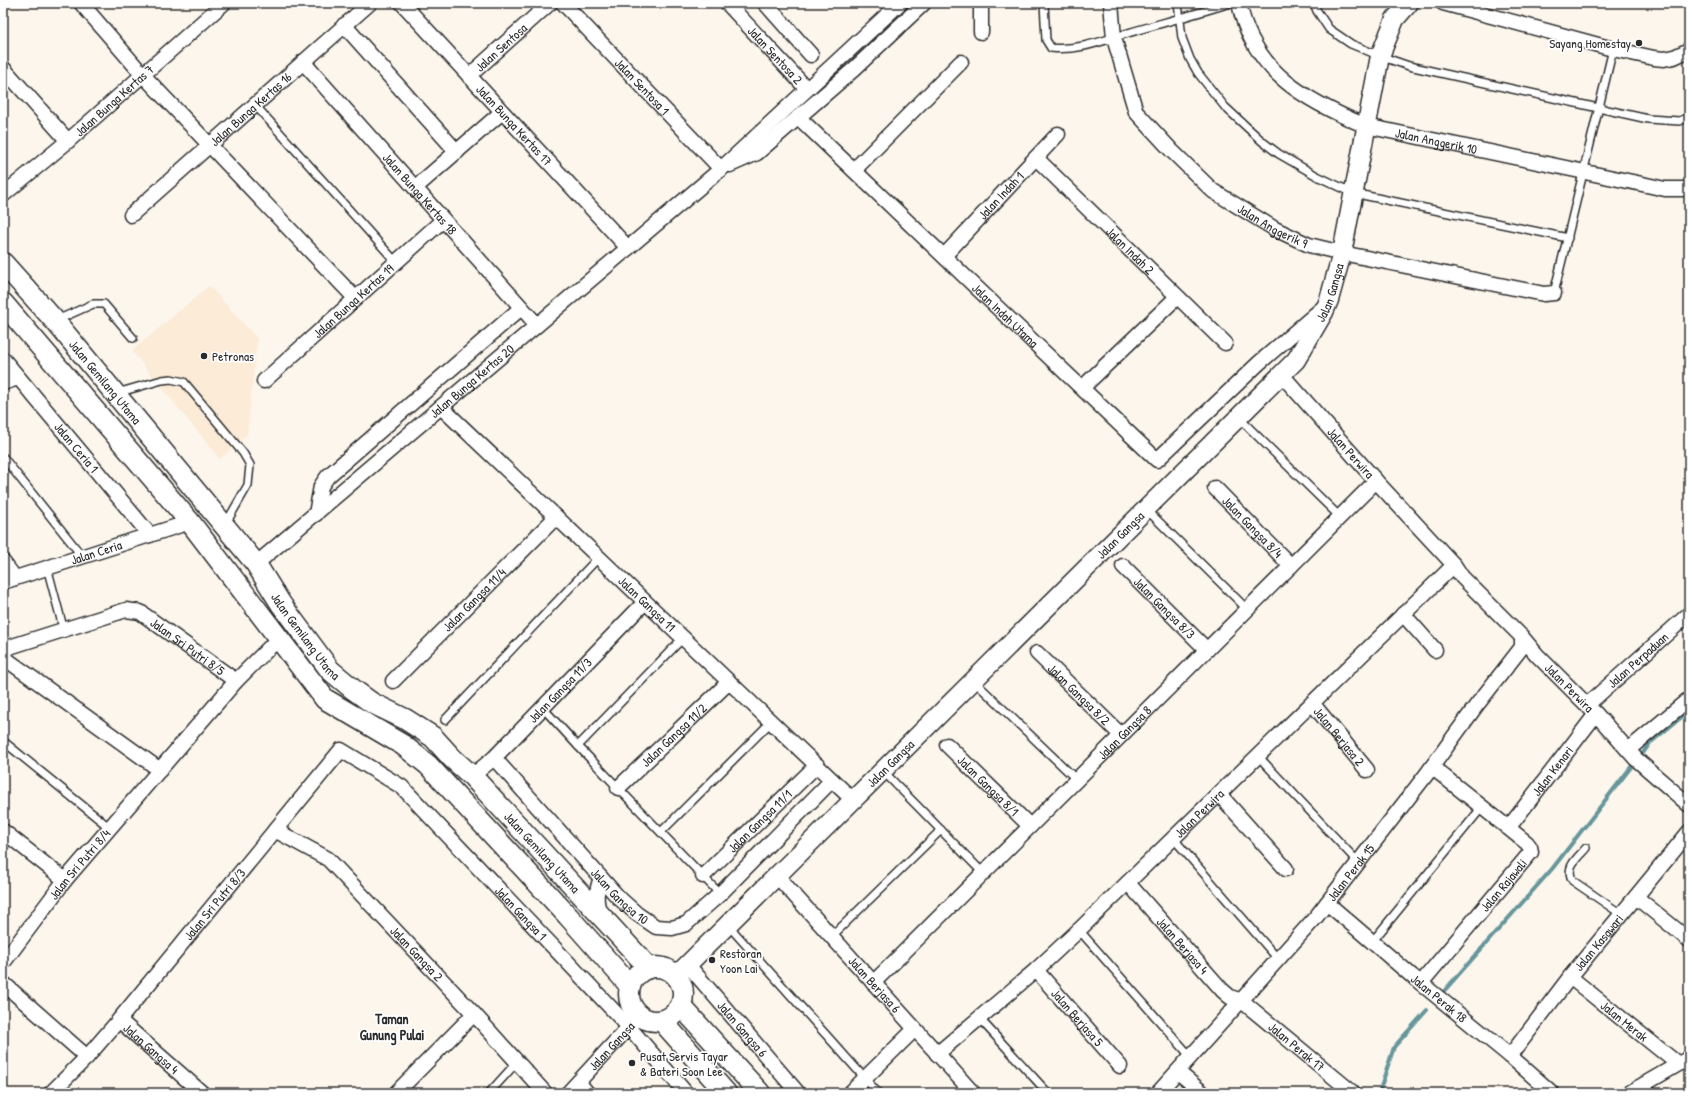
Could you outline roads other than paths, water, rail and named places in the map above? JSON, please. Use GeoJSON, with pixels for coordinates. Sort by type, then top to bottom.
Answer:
{"type":"FeatureCollection","features":[{"type":"Feature","properties":{"kind":"main road","name":"Jalan Gemilang Utama"},"geometry":{"type":"LineString","coordinates":[[3,263],[55,321],[256,564],[280,604],[330,670],[372,703],[406,719],[432,737],[472,776],[649,968]]}},
{"type":"Feature","properties":{"kind":"main road","name":"Jalan Gemilang Utama"},"geometry":{"type":"LineString","coordinates":[[3,303],[190,522],[324,699],[403,745],[428,765],[568,916],[630,986]]}},
{"type":"Feature","properties":{"kind":"main road"},"geometry":{"type":"LineString","coordinates":[[657,967],[682,971],[683,997],[681,1006],[670,1018],[662,1021],[647,1020],[634,1022],[634,1010],[630,1003],[628,994],[630,986],[634,978],[640,972],[649,968],[657,967]]}},
{"type":"Feature","properties":{"kind":"main road"},"geometry":{"type":"LineString","coordinates":[[681,1006],[760,1093]]}},
{"type":"Feature","properties":{"kind":"main road"},"geometry":{"type":"LineString","coordinates":[[662,1021],[726,1093]]}},
{"type":"Feature","properties":{"kind":"street"},"geometry":{"type":"LineString","coordinates":[[81,3],[143,75],[355,298]]}},
{"type":"Feature","properties":{"kind":"street","name":"Jalan Bunga Kertas 16"},"geometry":{"type":"LineString","coordinates":[[131,214],[370,3]]}},
{"type":"Feature","properties":{"kind":"street","name":"Jalan Bunga Kertas 17"},"geometry":{"type":"LineString","coordinates":[[402,3],[628,248]]}},
{"type":"Feature","properties":{"kind":"street","name":"Jalan Sentosa"},"geometry":{"type":"LineString","coordinates":[[469,76],[550,3]]}},
{"type":"Feature","properties":{"kind":"street","name":"Jalan Sentosa 1"},"geometry":{"type":"LineString","coordinates":[[563,3],[721,169]]}},
{"type":"Feature","properties":{"kind":"street","name":"Jalan Sentosa 2"},"geometry":{"type":"LineString","coordinates":[[727,3],[807,89]]}},
{"type":"Feature","properties":{"kind":"street"},"geometry":{"type":"LineString","coordinates":[[765,3],[811,55]]}},
{"type":"Feature","properties":{"kind":"street"},"geometry":{"type":"LineString","coordinates":[[721,169],[899,3]]}},
{"type":"Feature","properties":{"kind":"street"},"geometry":{"type":"LineString","coordinates":[[721,169],[757,153],[853,70],[924,3]]}},
{"type":"Feature","properties":{"kind":"street"},"geometry":{"type":"LineString","coordinates":[[980,32],[981,3]]}},
{"type":"Feature","properties":{"kind":"street","name":"Jalan Anggerik 9"},"geometry":{"type":"LineString","coordinates":[[1111,3],[1114,38],[1136,112],[1172,151],[1213,191],[1275,229],[1309,245],[1342,254],[1544,294],[1554,293]]}},
{"type":"Feature","properties":{"kind":"street","name":"Jalan Anggerik 10"},"geometry":{"type":"LineString","coordinates":[[1239,3],[1242,20],[1252,40],[1267,63],[1283,81],[1331,111],[1366,126],[1665,189],[1689,189]]}},
{"type":"Feature","properties":{"kind":"street"},"geometry":{"type":"LineString","coordinates":[[1443,3],[1613,49],[1664,59],[1674,57],[1689,50]]}},
{"type":"Feature","properties":{"kind":"street","name":"Jalan Gangsa"},"geometry":{"type":"LineString","coordinates":[[682,971],[1296,360],[1327,305],[1342,254],[1380,56],[1395,19],[1406,4]]}},
{"type":"Feature","properties":{"kind":"street","name":"Jalan Bunga Kertas 7"},"geometry":{"type":"LineString","coordinates":[[3,195],[68,141],[143,75],[218,5]]}},
{"type":"Feature","properties":{"kind":"street"},"geometry":{"type":"LineString","coordinates":[[344,26],[457,152]]}},
{"type":"Feature","properties":{"kind":"street","name":"Jalan Bunga Kertas 18"},"geometry":{"type":"LineString","coordinates":[[303,62],[537,325]]}},
{"type":"Feature","properties":{"kind":"street"},"geometry":{"type":"LineString","coordinates":[[854,170],[961,62]]}},
{"type":"Feature","properties":{"kind":"street"},"geometry":{"type":"LineString","coordinates":[[3,68],[68,141]]}},
{"type":"Feature","properties":{"kind":"street"},"geometry":{"type":"LineString","coordinates":[[415,188],[502,112]]}},
{"type":"Feature","properties":{"kind":"street","name":"Jalan Indah Utama"},"geometry":{"type":"LineString","coordinates":[[798,117],[1157,460],[1322,306],[1327,305]]}},
{"type":"Feature","properties":{"kind":"street","name":"Jalan Indah 1"},"geometry":{"type":"LineString","coordinates":[[944,256],[1058,134]]}},
{"type":"Feature","properties":{"kind":"street","name":"Jalan Indah 2"},"geometry":{"type":"LineString","coordinates":[[1036,158],[1225,343]]}},
{"type":"Feature","properties":{"kind":"street","name":"Jalan Bunga Kertas 20"},"geometry":{"type":"LineString","coordinates":[[256,564],[721,169]]}},
{"type":"Feature","properties":{"kind":"street","name":"Jalan Bunga Kertas 19"},"geometry":{"type":"LineString","coordinates":[[264,381],[443,220]]}},
{"type":"Feature","properties":{"kind":"street"},"geometry":{"type":"LineString","coordinates":[[1082,388],[1177,297]]}},
{"type":"Feature","properties":{"kind":"street","name":"Jalan Bunga Kertas 20"},"geometry":{"type":"LineString","coordinates":[[316,514],[321,486],[328,476],[521,308]]}},
{"type":"Feature","properties":{"kind":"street","name":"Jalan Ceria 1"},"geometry":{"type":"LineString","coordinates":[[3,359],[150,535]]}},
{"type":"Feature","properties":{"kind":"street","name":"Jalan Perwira"},"geometry":{"type":"LineString","coordinates":[[1282,375],[1376,482],[1454,565],[1462,577],[1522,637],[1537,655],[1637,759],[1687,801]]}},
{"type":"Feature","properties":{"kind":"street"},"geometry":{"type":"LineString","coordinates":[[3,383],[18,378]]}},
{"type":"Feature","properties":{"kind":"street","name":"Jalan Gangsa 11"},"geometry":{"type":"LineString","coordinates":[[440,407],[853,800]]}},
{"type":"Feature","properties":{"kind":"street","name":"Jalan Gangsa 8"},"geometry":{"type":"LineString","coordinates":[[873,982],[1376,482]]}},
{"type":"Feature","properties":{"kind":"street","name":"Jalan Gangsa 8/4"},"geometry":{"type":"LineString","coordinates":[[1214,488],[1291,566]]}},
{"type":"Feature","properties":{"kind":"street","name":"Jalan Gangsa 11/4"},"geometry":{"type":"LineString","coordinates":[[393,681],[556,517]]}},
{"type":"Feature","properties":{"kind":"street","name":"Jalan Ceria"},"geometry":{"type":"LineString","coordinates":[[9,580],[190,522]]}},
{"type":"Feature","properties":{"kind":"street"},"geometry":{"type":"LineString","coordinates":[[3,562],[9,580]]}},
{"type":"Feature","properties":{"kind":"street","name":"Jalan Perwira"},"geometry":{"type":"LineString","coordinates":[[937,1054],[1036,970],[1079,930],[1454,565]]}},
{"type":"Feature","properties":{"kind":"street","name":"Jalan Gangsa 8/3"},"geometry":{"type":"LineString","coordinates":[[1123,566],[1207,650]]}},
{"type":"Feature","properties":{"kind":"street","name":"Jalan Gangsa 11/3"},"geometry":{"type":"LineString","coordinates":[[472,776],[494,758],[644,602]]}},
{"type":"Feature","properties":{"kind":"street","name":"Jalan Sri Putri 8/5"},"geometry":{"type":"LineString","coordinates":[[64,631],[126,610],[140,612],[236,680]]}},
{"type":"Feature","properties":{"kind":"street"},"geometry":{"type":"LineString","coordinates":[[1403,614],[1435,650]]}},
{"type":"Feature","properties":{"kind":"street","name":"Jalan Perpaduan"},"geometry":{"type":"LineString","coordinates":[[1591,710],[1689,614]]}},
{"type":"Feature","properties":{"kind":"street"},"geometry":{"type":"LineString","coordinates":[[3,649],[64,631]]}},
{"type":"Feature","properties":{"kind":"street","name":"Jalan Perak 15"},"geometry":{"type":"LineString","coordinates":[[1158,1093],[1327,903],[1522,647],[1522,637]]}},
{"type":"Feature","properties":{"kind":"street","name":"Jalan Sri Putri 8/4"},"geometry":{"type":"LineString","coordinates":[[3,963],[65,880],[236,680],[278,639]]}},
{"type":"Feature","properties":{"kind":"street","name":"Jalan Gangsa 8/2"},"geometry":{"type":"LineString","coordinates":[[1037,652],[1122,735]]}},
{"type":"Feature","properties":{"kind":"street"},"geometry":{"type":"LineString","coordinates":[[3,657],[160,770]]}},
{"type":"Feature","properties":{"kind":"street","name":"Jalan Gangsa 11/2"},"geometry":{"type":"LineString","coordinates":[[618,788],[729,682]]}},
{"type":"Feature","properties":{"kind":"street"},"geometry":{"type":"LineString","coordinates":[[1637,759],[1689,699]]}},
{"type":"Feature","properties":{"kind":"street","name":"Jalan Berjasa 2"},"geometry":{"type":"LineString","coordinates":[[1312,703],[1367,770]]}},
{"type":"Feature","properties":{"kind":"street","name":"Jalan Kenari"},"geometry":{"type":"LineString","coordinates":[[1509,827],[1591,710]]}},
{"type":"Feature","properties":{"kind":"street","name":"Jalan Gangsa 8/1"},"geometry":{"type":"LineString","coordinates":[[947,745],[1030,826]]}},
{"type":"Feature","properties":{"kind":"street","name":"Jalan Sri Putri 8/3"},"geometry":{"type":"LineString","coordinates":[[51,1093],[87,1057],[119,1020],[341,750]]}},
{"type":"Feature","properties":{"kind":"street","name":"Jalan Gangsa 1"},"geometry":{"type":"LineString","coordinates":[[341,750],[402,787],[634,1022],[686,1093]]}},
{"type":"Feature","properties":{"kind":"street","name":"Jalan Gangsa 10"},"geometry":{"type":"LineString","coordinates":[[494,758],[618,897],[637,914],[656,927],[672,928],[686,924],[720,894],[832,780]]}},
{"type":"Feature","properties":{"kind":"street","name":"Jalan Gangsa 11/1"},"geometry":{"type":"LineString","coordinates":[[703,876],[817,766]]}},
{"type":"Feature","properties":{"kind":"street","name":"Jalan Rajawali"},"geometry":{"type":"LineString","coordinates":[[1421,983],[1530,856],[1530,847],[1527,843],[1483,806],[1432,767]]}},
{"type":"Feature","properties":{"kind":"street"},"geometry":{"type":"LineString","coordinates":[[1219,794],[1286,869]]}},
{"type":"Feature","properties":{"kind":"street","name":"Jalan Gangsa 2"},"geometry":{"type":"LineString","coordinates":[[275,830],[328,859],[474,1014],[545,1093]]}},
{"type":"Feature","properties":{"kind":"street"},"geometry":{"type":"LineString","coordinates":[[3,831],[65,880]]}},
{"type":"Feature","properties":{"kind":"street","name":"Jalan Kasawari"},"geometry":{"type":"LineString","coordinates":[[1510,1056],[1570,977],[1689,832]]}},
{"type":"Feature","properties":{"kind":"street","name":"Jalan Berjasa 6"},"geometry":{"type":"LineString","coordinates":[[777,876],[973,1093]]}},
{"type":"Feature","properties":{"kind":"street"},"geometry":{"type":"LineString","coordinates":[[601,878],[597,888],[596,897],[601,916]]}},
{"type":"Feature","properties":{"kind":"street","name":"Jalan Berjasa 4"},"geometry":{"type":"LineString","coordinates":[[1128,883],[1222,990],[1230,997],[1242,1000]]}},
{"type":"Feature","properties":{"kind":"street"},"geometry":{"type":"LineString","coordinates":[[1636,897],[1689,940]]}},
{"type":"Feature","properties":{"kind":"street","name":"Jalan Perak 18"},"geometry":{"type":"LineString","coordinates":[[1327,903],[1552,1093]]}},
{"type":"Feature","properties":{"kind":"street","name":"Jalan Berjasa 5"},"geometry":{"type":"LineString","coordinates":[[1036,970],[1120,1066]]}},
{"type":"Feature","properties":{"kind":"street","name":"Jalan Gangsa 6"},"geometry":{"type":"LineString","coordinates":[[682,971],[798,1093]]}},
{"type":"Feature","properties":{"kind":"street","name":"Jalan Merak"},"geometry":{"type":"LineString","coordinates":[[1570,977],[1684,1061]]}},
{"type":"Feature","properties":{"kind":"street"},"geometry":{"type":"LineString","coordinates":[[3,983],[87,1057]]}},
{"type":"Feature","properties":{"kind":"street","name":"Jalan Perak 17"},"geometry":{"type":"LineString","coordinates":[[1242,1000],[1353,1093]]}},
{"type":"Feature","properties":{"kind":"street"},"geometry":{"type":"LineString","coordinates":[[396,1093],[474,1014]]}},
{"type":"Feature","properties":{"kind":"street","name":"Jalan Gangsa 4"},"geometry":{"type":"LineString","coordinates":[[119,1020],[202,1093]]}},
{"type":"Feature","properties":{"kind":"street","name":"Jalan Gangsa"},"geometry":{"type":"LineString","coordinates":[[568,1093],[634,1022]]}},
{"type":"Feature","properties":{"kind":"street"},"geometry":{"type":"LineString","coordinates":[[850,1093],[915,1029]]}},
{"type":"Feature","properties":{"kind":"street"},"geometry":{"type":"LineString","coordinates":[[1629,1093],[1684,1061]]}},
{"type":"Feature","properties":{"kind":"street"},"geometry":{"type":"LineString","coordinates":[[1178,1072],[1203,1093]]}},
{"type":"Feature","properties":{"kind":"lane"},"geometry":{"type":"LineString","coordinates":[[1044,3],[1046,40],[1051,48],[1065,50],[1114,38],[1230,3]]}},
{"type":"Feature","properties":{"kind":"lane"},"geometry":{"type":"LineString","coordinates":[[1178,3],[1182,38],[1190,59],[1206,84],[1225,107],[1263,142],[1279,154],[1317,176],[1353,193],[1568,238]]}},
{"type":"Feature","properties":{"kind":"lane"},"geometry":{"type":"LineString","coordinates":[[1314,3],[1317,11],[1329,29],[1351,44],[1409,66],[1648,119],[1680,121],[1689,117]]}},
{"type":"Feature","properties":{"kind":"lane"},"geometry":{"type":"LineString","coordinates":[[1554,293],[1613,49]]}},
{"type":"Feature","properties":{"kind":"lane"},"geometry":{"type":"LineString","coordinates":[[255,105],[396,262]]}},
{"type":"Feature","properties":{"kind":"lane"},"geometry":{"type":"LineString","coordinates":[[55,321],[93,304],[104,304],[133,338]]}},
{"type":"Feature","properties":{"kind":"lane"},"geometry":{"type":"LineString","coordinates":[[115,394],[162,380],[171,379],[184,382],[234,442],[250,465],[248,485],[225,526]]}},
{"type":"Feature","properties":{"kind":"lane"},"geometry":{"type":"LineString","coordinates":[[1239,418],[1340,518]]}},
{"type":"Feature","properties":{"kind":"lane"},"geometry":{"type":"LineString","coordinates":[[3,457],[82,556]]}},
{"type":"Feature","properties":{"kind":"lane"},"geometry":{"type":"LineString","coordinates":[[1146,510],[1248,610]]}},
{"type":"Feature","properties":{"kind":"lane"},"geometry":{"type":"LineString","coordinates":[[445,720],[598,558]]}},
{"type":"Feature","properties":{"kind":"lane"},"geometry":{"type":"LineString","coordinates":[[47,567],[64,631]]}},
{"type":"Feature","properties":{"kind":"lane"},"geometry":{"type":"LineString","coordinates":[[578,746],[683,638]]}},
{"type":"Feature","properties":{"kind":"lane"},"geometry":{"type":"LineString","coordinates":[[974,681],[1077,780]]}},
{"type":"Feature","properties":{"kind":"lane"},"geometry":{"type":"LineString","coordinates":[[542,707],[720,894]]}},
{"type":"Feature","properties":{"kind":"lane"},"geometry":{"type":"LineString","coordinates":[[661,832],[771,722]]}},
{"type":"Feature","properties":{"kind":"lane"},"geometry":{"type":"LineString","coordinates":[[3,741],[110,828]]}},
{"type":"Feature","properties":{"kind":"lane"},"geometry":{"type":"LineString","coordinates":[[1258,756],[1358,862]]}},
{"type":"Feature","properties":{"kind":"lane"},"geometry":{"type":"LineString","coordinates":[[883,771],[983,873]]}},
{"type":"Feature","properties":{"kind":"lane"},"geometry":{"type":"LineString","coordinates":[[1372,942],[1483,806]]}},
{"type":"Feature","properties":{"kind":"lane"},"geometry":{"type":"LineString","coordinates":[[831,936],[941,830]]}},
{"type":"Feature","properties":{"kind":"lane"},"geometry":{"type":"LineString","coordinates":[[1173,838],[1278,959]]}},
{"type":"Feature","properties":{"kind":"lane"},"geometry":{"type":"LineString","coordinates":[[1586,848],[1570,868],[1569,876],[1573,881],[1621,914]]}},
{"type":"Feature","properties":{"kind":"lane"},"geometry":{"type":"LineString","coordinates":[[728,925],[878,1093]]}},
{"type":"Feature","properties":{"kind":"lane"},"geometry":{"type":"LineString","coordinates":[[1079,930],[1191,1057]]}},
{"type":"Feature","properties":{"kind":"lane"},"geometry":{"type":"LineString","coordinates":[[979,1018],[1048,1093]]}},
{"type":"Feature","properties":{"kind":"lane"},"geometry":{"type":"LineString","coordinates":[[489,1093],[517,1062]]}},
{"type":"Feature","properties":{"kind":"lane"},"geometry":{"type":"LineString","coordinates":[[580,1079],[592,1093]]}},
{"type":"Feature","properties":{"kind":"waterway"},"geometry":{"type":"LineString","coordinates":[[1643,753],[1650,743],[1689,711]]}},
{"type":"Feature","properties":{"kind":"waterway"},"geometry":{"type":"LineString","coordinates":[[1444,991],[1552,869],[1631,767]]}},
{"type":"Feature","properties":{"kind":"waterway"},"geometry":{"type":"LineString","coordinates":[[1379,1093],[1394,1047],[1427,1010]]}},
{"type":"Feature","properties":{"kind":"place","name":"Sayang Homestay"},"geometry":{"type":"Point","coordinates":[1639,43]}},
{"type":"Feature","properties":{"kind":"place","name":"Petronas"},"geometry":{"type":"Point","coordinates":[204,356]}},
{"type":"Feature","properties":{"kind":"place","name":"Restoran Yoon Lai"},"geometry":{"type":"Point","coordinates":[712,960]}},
{"type":"Feature","properties":{"kind":"place","name":"Pusat Servis Tayar & Bateri Soon Lee"},"geometry":{"type":"Point","coordinates":[632,1063]}},
{"type":"Feature","properties":{"kind":"district","name":"Taman Gunung Pulai"},"geometry":{"type":"Point","coordinates":[392,1026]}}]}
